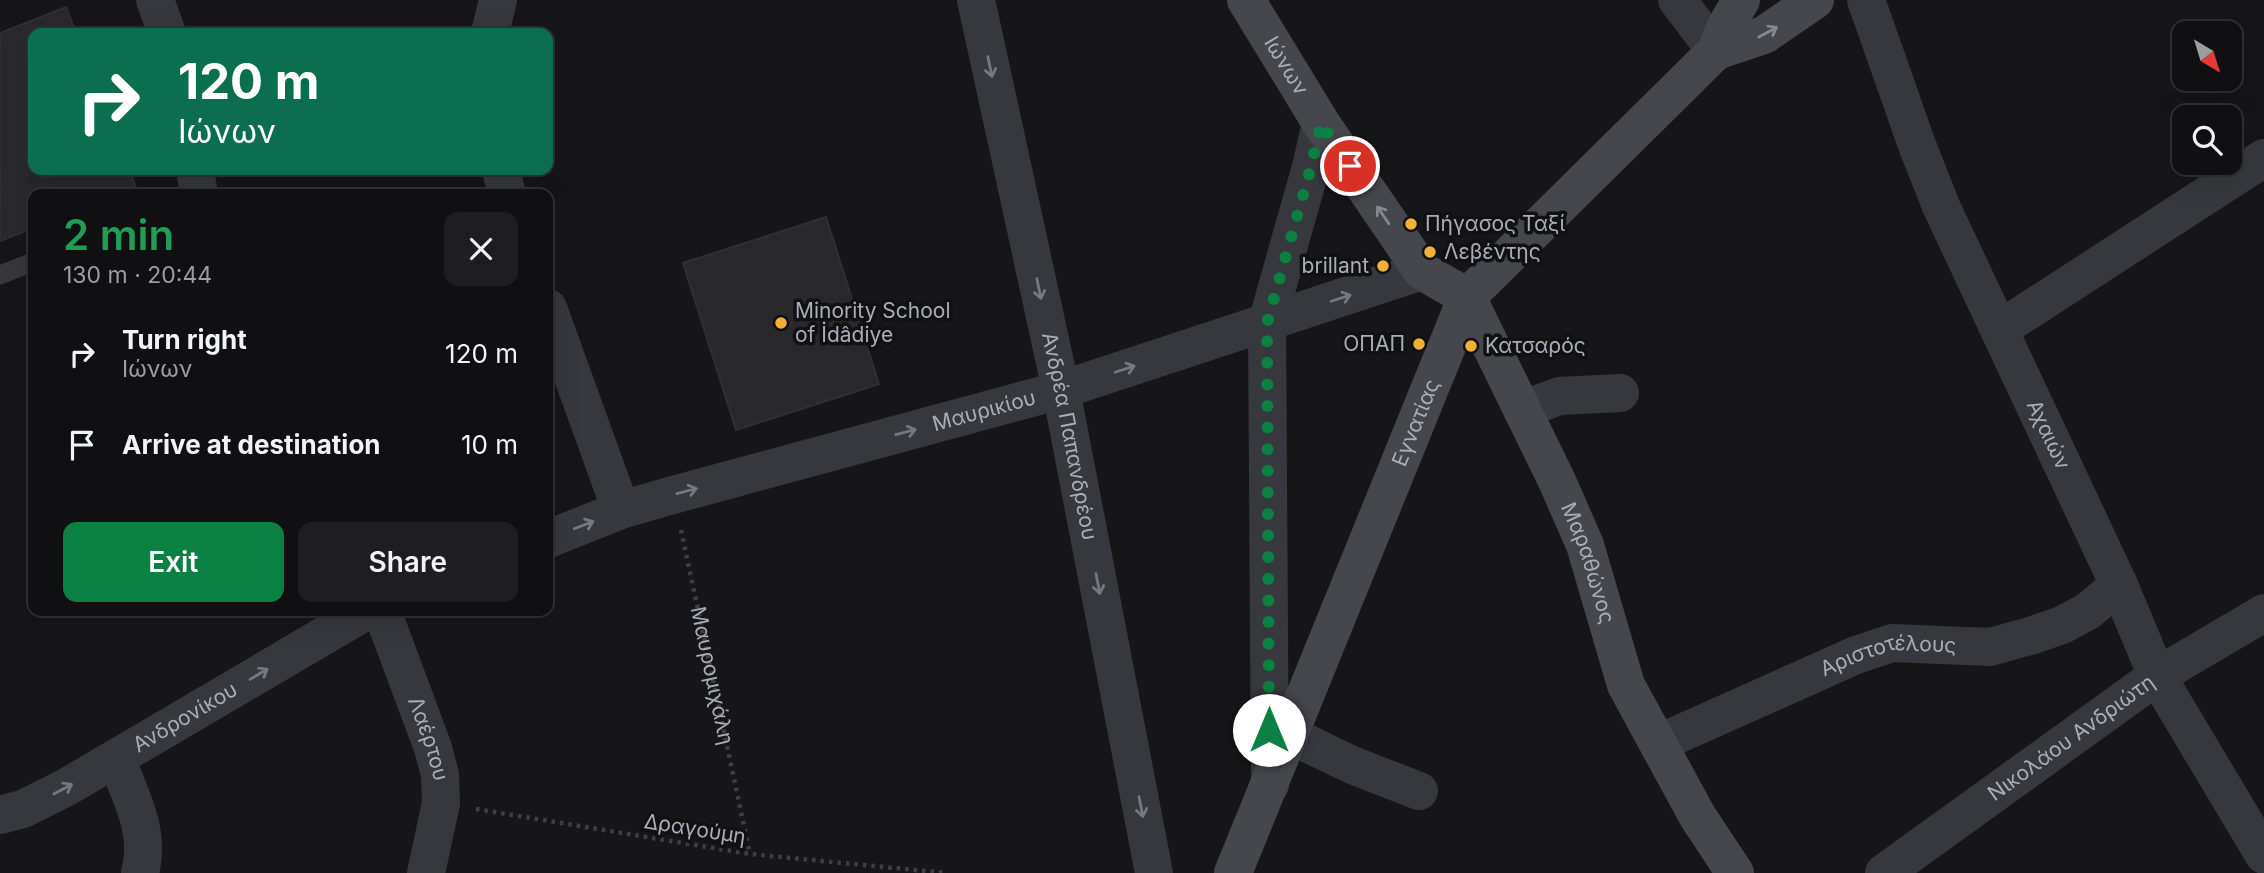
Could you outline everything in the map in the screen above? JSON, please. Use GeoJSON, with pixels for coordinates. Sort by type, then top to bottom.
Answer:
{"type":"FeatureCollection","features":[{"type":"Feature","properties":{"kind":"main road","name":"Ιώνων"},"geometry":{"type":"LineString","coordinates":[[1246,0],[1321,123],[1422,271]]}},
{"type":"Feature","properties":{"kind":"main road"},"geometry":{"type":"LineString","coordinates":[[1716,51],[1725,27],[1741,0]]}},
{"type":"Feature","properties":{"kind":"main road"},"geometry":{"type":"LineString","coordinates":[[1716,51],[1764,35],[1815,0]]}},
{"type":"Feature","properties":{"kind":"main road","name":"Εγνατίας"},"geometry":{"type":"LineString","coordinates":[[1233,873],[1467,297],[1716,51]]}},
{"type":"Feature","properties":{"kind":"main road"},"geometry":{"type":"LineString","coordinates":[[1422,271],[1467,297]]}},
{"type":"Feature","properties":{"kind":"main road","name":"Μαραθώνος"},"geometry":{"type":"LineString","coordinates":[[1467,297],[1585,545],[1621,676],[1698,817],[1735,873]]}},
{"type":"Feature","properties":{"kind":"street"},"geometry":{"type":"LineString","coordinates":[[155,0],[165,28]]}},
{"type":"Feature","properties":{"kind":"street"},"geometry":{"type":"LineString","coordinates":[[491,28],[498,0]]}},
{"type":"Feature","properties":{"kind":"street","name":"Ανδρέα Παπανδρέου"},"geometry":{"type":"LineString","coordinates":[[976,0],[1061,390],[1154,873]]}},
{"type":"Feature","properties":{"kind":"street"},"geometry":{"type":"LineString","coordinates":[[1677,0],[1716,51]]}},
{"type":"Feature","properties":{"kind":"street","name":"Αχαιών"},"geometry":{"type":"LineString","coordinates":[[1866,0],[1941,206],[2119,585],[2157,676],[2264,855]]}},
{"type":"Feature","properties":{"kind":"street"},"geometry":{"type":"LineString","coordinates":[[1270,785],[1267,323],[1321,123]]}},
{"type":"Feature","properties":{"kind":"street"},"geometry":{"type":"LineString","coordinates":[[2000,329],[2264,158]]}},
{"type":"Feature","properties":{"kind":"street","name":"Μαυρικίου"},"geometry":{"type":"LineString","coordinates":[[621,510],[1061,390],[1422,271]]}},
{"type":"Feature","properties":{"kind":"street"},"geometry":{"type":"LineString","coordinates":[[553,322],[621,510],[553,537]]}},
{"type":"Feature","properties":{"kind":"street"},"geometry":{"type":"LineString","coordinates":[[1522,410],[1559,396],[1620,393]]}},
{"type":"Feature","properties":{"kind":"street","name":"Αριστοτέλους"},"geometry":{"type":"LineString","coordinates":[[1659,743],[1856,654],[1892,643],[1990,647],[2062,625],[2088,611],[2119,585]]}},
{"type":"Feature","properties":{"kind":"street","name":"Νικολάου Ανδριώτη"},"geometry":{"type":"LineString","coordinates":[[1884,873],[2157,676],[2264,613]]}},
{"type":"Feature","properties":{"kind":"street","name":"Ανδρονίκου"},"geometry":{"type":"LineString","coordinates":[[0,815],[34,804],[116,759],[358,616]]}},
{"type":"Feature","properties":{"kind":"street","name":"Λαέρτου"},"geometry":{"type":"LineString","coordinates":[[384,616],[433,748],[440,775],[441,803],[426,873]]}},
{"type":"Feature","properties":{"kind":"street"},"geometry":{"type":"LineString","coordinates":[[1290,735],[1352,765],[1419,792]]}},
{"type":"Feature","properties":{"kind":"street"},"geometry":{"type":"LineString","coordinates":[[116,759],[143,830],[144,851],[139,873]]}},
{"type":"Feature","properties":{"kind":"lane"},"geometry":{"type":"LineString","coordinates":[[0,275],[28,264]]}},
{"type":"Feature","properties":{"kind":"path","name":"Μαυρομιχάλη"},"geometry":{"type":"LineString","coordinates":[[673,495],[750,854]]}},
{"type":"Feature","properties":{"kind":"path","name":"Δραγούμη"},"geometry":{"type":"LineString","coordinates":[[441,803],[750,854],[946,873]]}},
{"type":"Feature","properties":{"kind":"building"},"geometry":{"type":"Polygon","coordinates":[[[66,7],[74,28],[28,28],[28,175],[131,175],[136,187],[28,189],[28,230],[0,241],[0,33],[66,7]]]}},
{"type":"Feature","properties":{"kind":"building","name":"Minority School of İdâdiye"},"geometry":{"type":"Polygon","coordinates":[[[826,217],[879,384],[736,430],[683,263],[826,217]]]}},
{"type":"Feature","properties":{"kind":"place","name":"Πήγασος Ταξί"},"geometry":{"type":"Point","coordinates":[1411,224]}},
{"type":"Feature","properties":{"kind":"place","name":"Λεβέντης"},"geometry":{"type":"Point","coordinates":[1430,252]}},
{"type":"Feature","properties":{"kind":"place","name":"brillant"},"geometry":{"type":"Point","coordinates":[1383,266]}},
{"type":"Feature","properties":{"kind":"place","name":"Minority School of İdâdiye"},"geometry":{"type":"Point","coordinates":[781,323]}},
{"type":"Feature","properties":{"kind":"place","name":"ΟΠΑΠ"},"geometry":{"type":"Point","coordinates":[1419,344]}},
{"type":"Feature","properties":{"kind":"place","name":"Κατσαρός"},"geometry":{"type":"Point","coordinates":[1471,346]}},
{"type":"Feature","properties":{"kind":"route"},"geometry":{"type":"LineString","coordinates":[[1269,730],[1267,323],[1321,123],[1350,166]]}}]}
